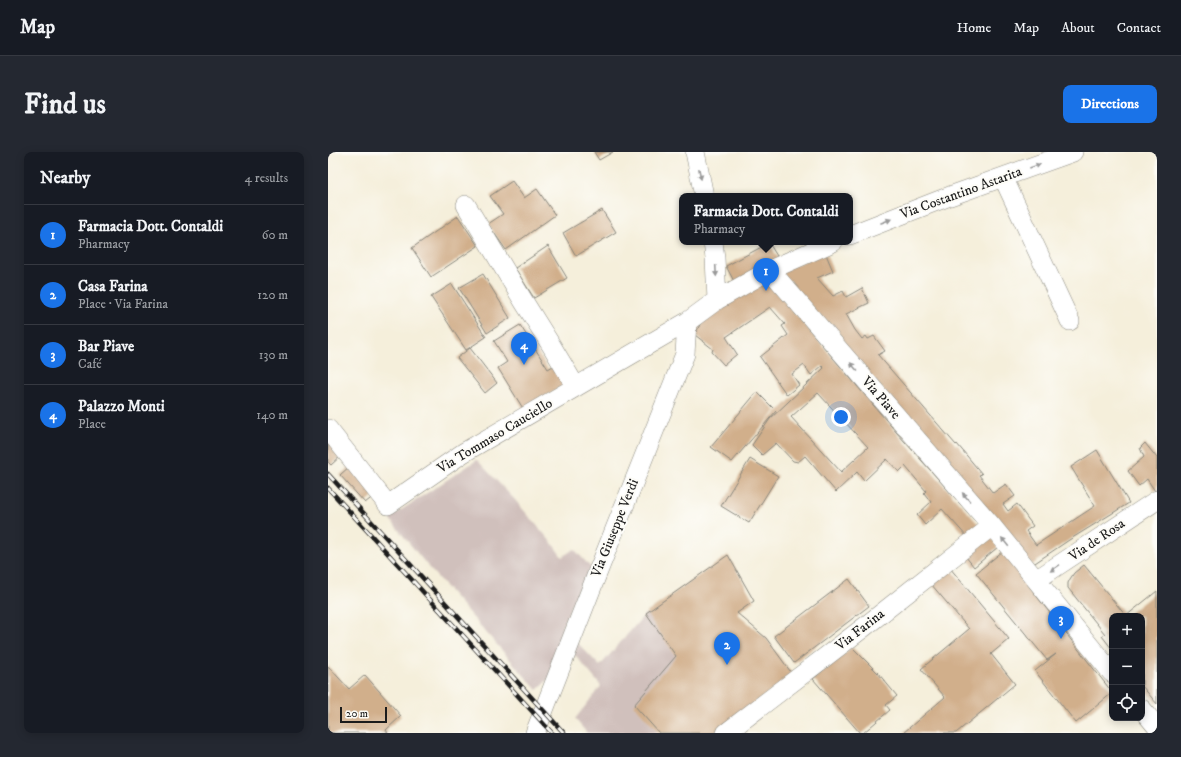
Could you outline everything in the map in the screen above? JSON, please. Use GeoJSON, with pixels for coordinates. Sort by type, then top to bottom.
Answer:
{"type":"FeatureCollection","features":[{"type":"Feature","properties":{"kind":"street"},"geometry":{"type":"LineString","coordinates":[[695,152],[703,193]]}},
{"type":"Feature","properties":{"kind":"street","name":"Via Costantino Astarita"},"geometry":{"type":"LineString","coordinates":[[853,234],[1062,154]]}},
{"type":"Feature","properties":{"kind":"street"},"geometry":{"type":"LineString","coordinates":[[1003,177],[1070,321]]}},
{"type":"Feature","properties":{"kind":"street"},"geometry":{"type":"LineString","coordinates":[[466,205],[576,387]]}},
{"type":"Feature","properties":{"kind":"street"},"geometry":{"type":"LineString","coordinates":[[714,245],[716,258],[717,300]]}},
{"type":"Feature","properties":{"kind":"street"},"geometry":{"type":"LineString","coordinates":[[687,322],[717,300],[770,270],[826,245]]}},
{"type":"Feature","properties":{"kind":"street","name":"Via Piave"},"geometry":{"type":"LineString","coordinates":[[770,270],[992,526],[1109,669]]}},
{"type":"Feature","properties":{"kind":"street","name":"Via Tommaso Cauciello"},"geometry":{"type":"LineString","coordinates":[[328,429],[388,505],[463,453],[687,322]]}},
{"type":"Feature","properties":{"kind":"street","name":"Via Giuseppe Verdi"},"geometry":{"type":"LineString","coordinates":[[535,733],[685,354],[687,322]]}},
{"type":"Feature","properties":{"kind":"street","name":"Via de Rosa"},"geometry":{"type":"LineString","coordinates":[[1036,580],[1157,500]]}},
{"type":"Feature","properties":{"kind":"street","name":"Via Farina"},"geometry":{"type":"LineString","coordinates":[[726,733],[863,628],[992,526]]}},
{"type":"Feature","properties":{"kind":"street"},"geometry":{"type":"LineString","coordinates":[[1145,713],[1157,727]]}},
{"type":"Feature","properties":{"kind":"shaded area"},"geometry":{"type":"Polygon","coordinates":[[[477,460],[515,500],[562,557],[574,549],[597,574],[578,592],[562,627],[600,666],[646,613],[676,656],[634,705],[659,733],[587,733],[575,719],[601,686],[575,655],[537,690],[430,569],[389,518],[477,460]]]}},
{"type":"Feature","properties":{"kind":"building"},"geometry":{"type":"Polygon","coordinates":[[[594,152],[613,152],[599,160],[594,152]]]}},
{"type":"Feature","properties":{"kind":"building"},"geometry":{"type":"Polygon","coordinates":[[[512,181],[524,198],[537,189],[555,215],[506,250],[488,224],[503,214],[490,196],[512,181]]]}},
{"type":"Feature","properties":{"kind":"building"},"geometry":{"type":"Polygon","coordinates":[[[602,210],[616,232],[576,256],[563,233],[602,210]]]}},
{"type":"Feature","properties":{"kind":"building"},"geometry":{"type":"Polygon","coordinates":[[[458,216],[478,246],[431,277],[412,248],[458,216]]]}},
{"type":"Feature","properties":{"kind":"building"},"geometry":{"type":"Polygon","coordinates":[[[765,245],[770,245],[780,261],[736,285],[726,266],[765,245]]]}},
{"type":"Feature","properties":{"kind":"building"},"geometry":{"type":"Polygon","coordinates":[[[548,246],[567,278],[534,298],[515,268],[548,246]]]}},
{"type":"Feature","properties":{"kind":"building"},"geometry":{"type":"Polygon","coordinates":[[[825,252],[833,271],[817,278],[833,296],[843,291],[846,297],[862,288],[869,303],[846,314],[855,330],[862,339],[866,336],[868,339],[874,336],[885,351],[878,355],[982,474],[979,475],[993,493],[1006,484],[1015,496],[1003,504],[1008,511],[1017,504],[1033,526],[1026,531],[1036,545],[1095,506],[1071,467],[1097,450],[1129,503],[1032,565],[780,271],[825,252]]]}},
{"type":"Feature","properties":{"kind":"building"},"geometry":{"type":"Polygon","coordinates":[[[483,274],[510,318],[487,333],[459,288],[483,274]]]}},
{"type":"Feature","properties":{"kind":"building"},"geometry":{"type":"Polygon","coordinates":[[[765,278],[897,433],[981,527],[968,538],[942,509],[925,525],[917,515],[931,502],[924,493],[926,491],[905,466],[899,472],[887,459],[864,481],[857,472],[836,492],[805,456],[798,462],[793,461],[776,443],[762,455],[752,445],[770,419],[824,368],[822,366],[811,375],[804,365],[792,374],[799,385],[787,395],[760,357],[788,335],[782,326],[785,324],[770,307],[726,337],[737,354],[724,365],[712,352],[713,349],[695,335],[702,320],[765,278]],[[818,393],[791,417],[841,472],[868,447],[818,393]]]}},
{"type":"Feature","properties":{"kind":"building"},"geometry":{"type":"Polygon","coordinates":[[[452,284],[486,337],[466,350],[431,297],[452,284]]]}},
{"type":"Feature","properties":{"kind":"building"},"geometry":{"type":"Polygon","coordinates":[[[520,325],[548,369],[558,363],[570,382],[524,410],[498,368],[507,362],[494,341],[520,325]]]}},
{"type":"Feature","properties":{"kind":"building"},"geometry":{"type":"Polygon","coordinates":[[[470,348],[497,383],[485,393],[457,358],[470,348]]]}},
{"type":"Feature","properties":{"kind":"building"},"geometry":{"type":"Polygon","coordinates":[[[757,392],[776,411],[732,462],[711,447],[757,392]]]}},
{"type":"Feature","properties":{"kind":"building"},"geometry":{"type":"Polygon","coordinates":[[[328,437],[343,454],[331,465],[328,462],[328,437]]]}},
{"type":"Feature","properties":{"kind":"building"},"geometry":{"type":"Polygon","coordinates":[[[1145,443],[1157,458],[1157,489],[1155,491],[1147,479],[1139,486],[1128,471],[1144,457],[1140,448],[1145,443]]]}},
{"type":"Feature","properties":{"kind":"building"},"geometry":{"type":"Polygon","coordinates":[[[750,459],[778,476],[749,523],[721,506],[750,459]]]}},
{"type":"Feature","properties":{"kind":"building"},"geometry":{"type":"Polygon","coordinates":[[[350,466],[375,495],[365,503],[340,475],[350,466]]]}},
{"type":"Feature","properties":{"kind":"building"},"geometry":{"type":"Polygon","coordinates":[[[991,537],[998,547],[974,567],[966,557],[991,537]]]}},
{"type":"Feature","properties":{"kind":"building"},"geometry":{"type":"Polygon","coordinates":[[[1003,551],[1109,688],[1109,696],[1076,723],[1035,671],[1056,654],[1047,660],[976,573],[1003,551]]]}},
{"type":"Feature","properties":{"kind":"building"},"geometry":{"type":"Polygon","coordinates":[[[728,555],[754,601],[737,613],[766,638],[793,675],[715,733],[659,733],[634,705],[676,656],[646,613],[728,555]]]}},
{"type":"Feature","properties":{"kind":"building"},"geometry":{"type":"Polygon","coordinates":[[[1084,565],[1124,613],[1109,613],[1109,645],[1102,636],[1105,634],[1068,588],[1068,583],[1074,573],[1084,565]]]}},
{"type":"Feature","properties":{"kind":"building"},"geometry":{"type":"Polygon","coordinates":[[[950,568],[1009,639],[991,654],[1015,684],[956,733],[903,733],[945,697],[921,669],[969,629],[931,584],[950,568]]]}},
{"type":"Feature","properties":{"kind":"building"},"geometry":{"type":"Polygon","coordinates":[[[849,579],[869,606],[794,663],[774,636],[849,579]]]}},
{"type":"Feature","properties":{"kind":"building"},"geometry":{"type":"Polygon","coordinates":[[[1157,591],[1157,704],[1145,690],[1145,613],[1130,613],[1157,591]]]}},
{"type":"Feature","properties":{"kind":"building"},"geometry":{"type":"Polygon","coordinates":[[[852,647],[878,673],[897,696],[886,705],[890,710],[863,733],[860,733],[813,679],[852,647]]]}},
{"type":"Feature","properties":{"kind":"building"},"geometry":{"type":"Polygon","coordinates":[[[328,666],[349,689],[365,675],[401,716],[386,730],[388,733],[328,733],[328,666]]]}},
{"type":"Feature","properties":{"kind":"railway"},"geometry":{"type":"LineString","coordinates":[[328,474],[564,733]]}},
{"type":"Feature","properties":{"kind":"railway"},"geometry":{"type":"LineString","coordinates":[[328,488],[552,733]]}},
{"type":"Feature","properties":{"kind":"place","name":"Farmacia Dott. Contaldi"},"geometry":{"type":"Point","coordinates":[766,291]}},
{"type":"Feature","properties":{"kind":"place","name":"Palazzo Monti"},"geometry":{"type":"Point","coordinates":[524,365]}},
{"type":"Feature","properties":{"kind":"place","name":"Bar Piave"},"geometry":{"type":"Point","coordinates":[1061,639]}},
{"type":"Feature","properties":{"kind":"place","name":"Casa Farina"},"geometry":{"type":"Point","coordinates":[727,665]}}]}
